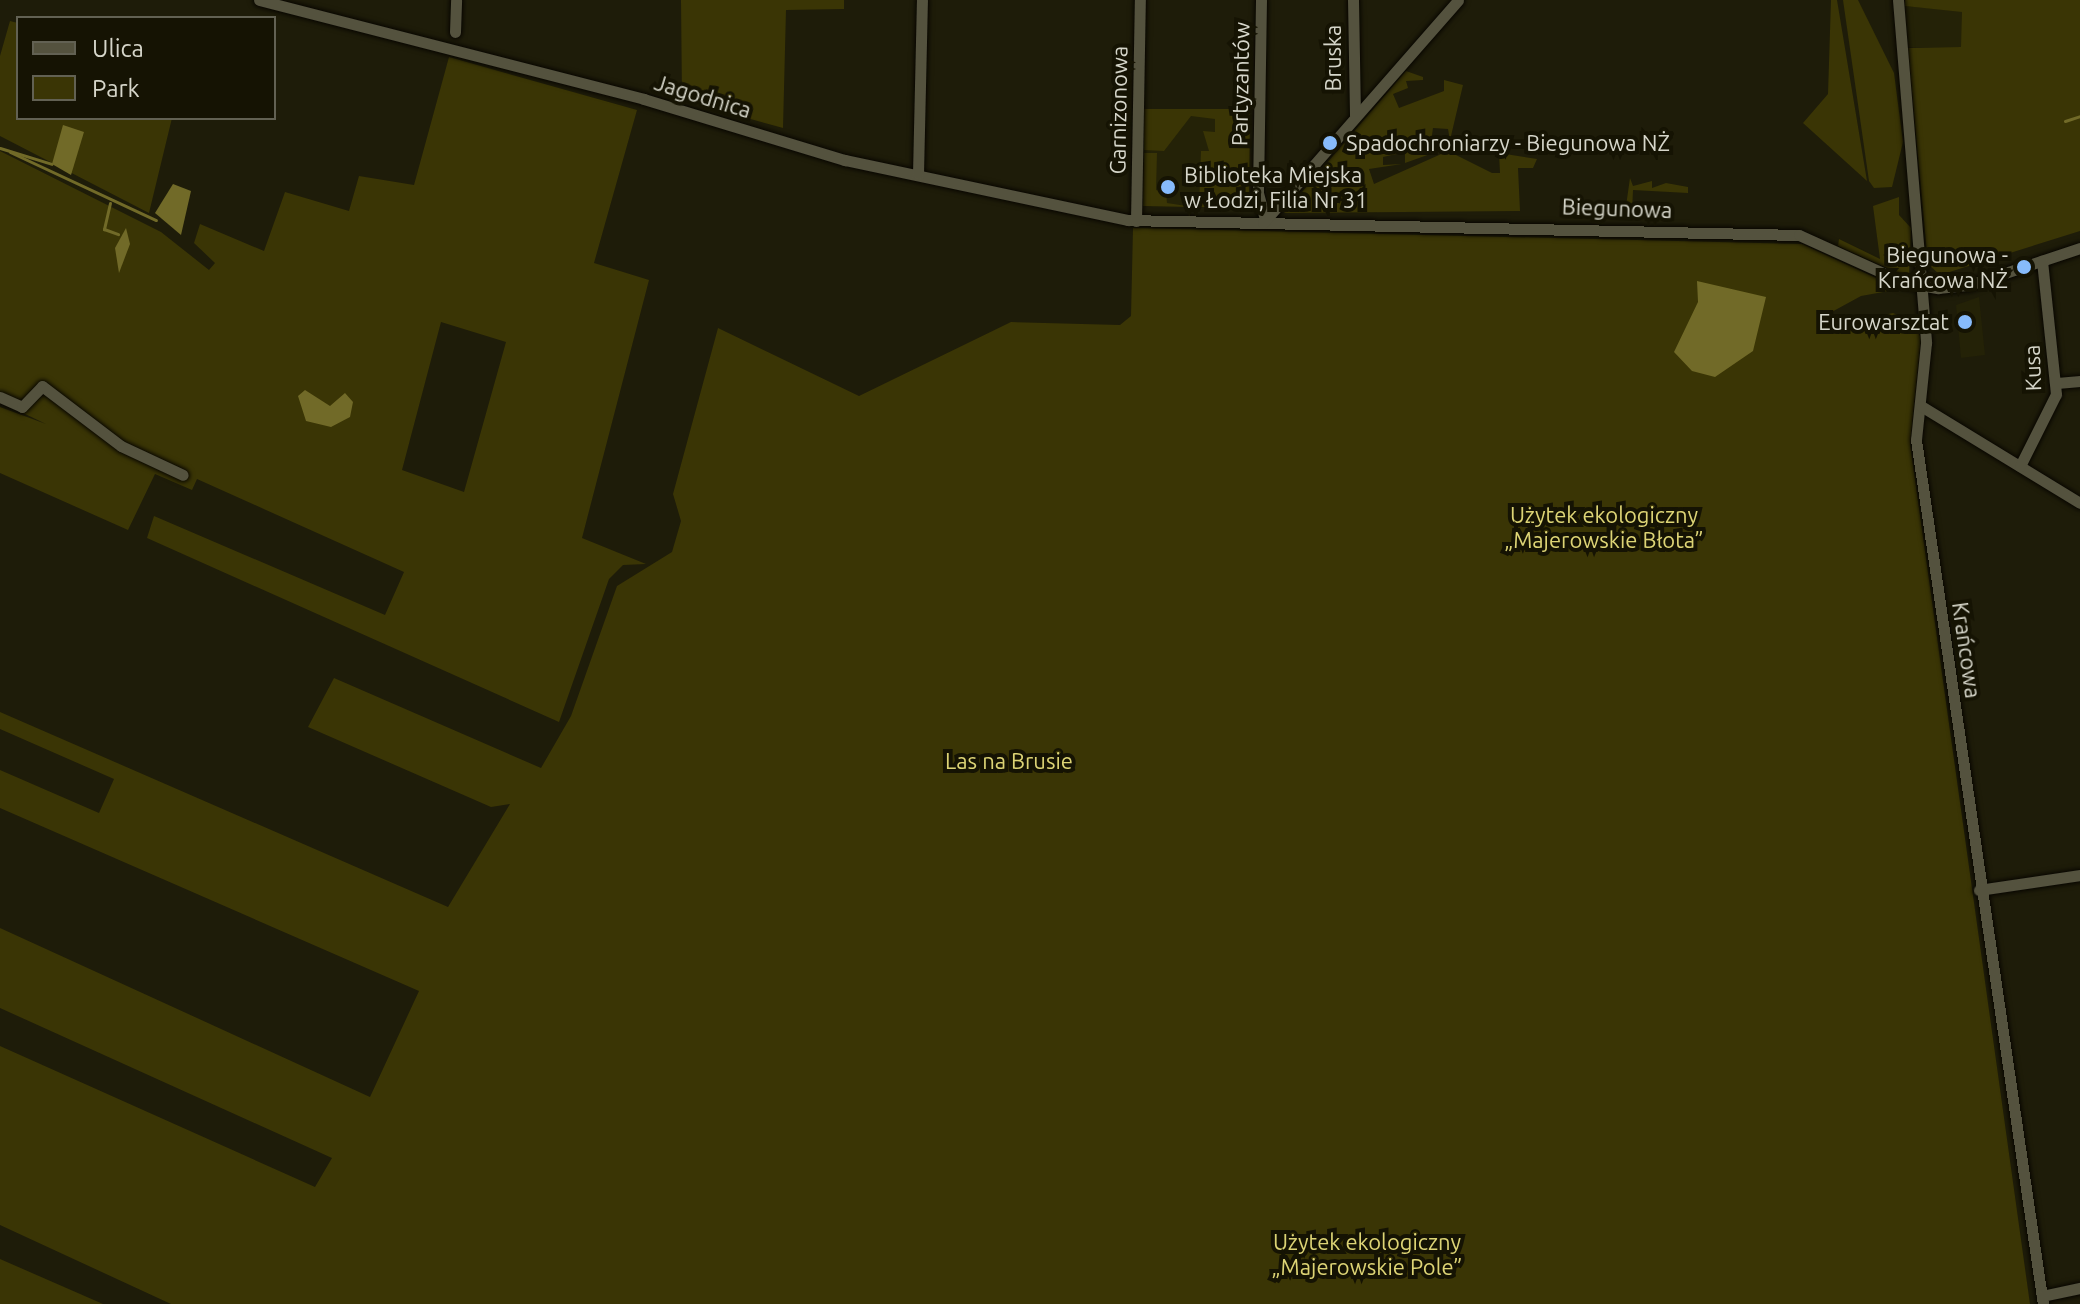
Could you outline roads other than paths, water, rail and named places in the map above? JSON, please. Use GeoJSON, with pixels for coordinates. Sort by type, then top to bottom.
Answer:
{"type":"FeatureCollection","features":[{"type":"Feature","properties":{"kind":"street","name":"Jagodnica"},"geometry":{"type":"LineString","coordinates":[[259,0],[918,174],[1136,221]]}},
{"type":"Feature","properties":{"kind":"street"},"geometry":{"type":"LineString","coordinates":[[455,32],[456,0]]}},
{"type":"Feature","properties":{"kind":"street"},"geometry":{"type":"LineString","coordinates":[[918,174],[922,0]]}},
{"type":"Feature","properties":{"kind":"street","name":"Garnizonowa"},"geometry":{"type":"LineString","coordinates":[[1136,221],[1140,0]]}},
{"type":"Feature","properties":{"kind":"street","name":"Partyzantów"},"geometry":{"type":"LineString","coordinates":[[1261,0],[1263,219]]}},
{"type":"Feature","properties":{"kind":"street","name":"Bruska"},"geometry":{"type":"LineString","coordinates":[[1353,0],[1355,116]]}},
{"type":"Feature","properties":{"kind":"street"},"geometry":{"type":"LineString","coordinates":[[1263,219],[1458,0]]}},
{"type":"Feature","properties":{"kind":"street","name":"Krańcowa"},"geometry":{"type":"LineString","coordinates":[[1898,0],[1920,286],[1921,406],[1916,445],[1979,890],[2042,1300]]}},
{"type":"Feature","properties":{"kind":"street","name":"Biegunowa"},"geometry":{"type":"LineString","coordinates":[[1136,221],[1263,219],[1803,236],[1920,286],[1969,285],[2080,248]]}},
{"type":"Feature","properties":{"kind":"street","name":"Kusa"},"geometry":{"type":"LineString","coordinates":[[2020,466],[2057,383],[2042,261]]}},
{"type":"Feature","properties":{"kind":"street"},"geometry":{"type":"LineString","coordinates":[[2057,383],[2080,381]]}},
{"type":"Feature","properties":{"kind":"street"},"geometry":{"type":"LineString","coordinates":[[0,397],[22,407],[42,386],[121,446],[183,475]]}},
{"type":"Feature","properties":{"kind":"street"},"geometry":{"type":"LineString","coordinates":[[1921,406],[2080,503]]}},
{"type":"Feature","properties":{"kind":"street"},"geometry":{"type":"LineString","coordinates":[[1979,890],[2080,875]]}},
{"type":"Feature","properties":{"kind":"street"},"geometry":{"type":"LineString","coordinates":[[2042,1300],[2080,1288]]}},
{"type":"Feature","properties":{"kind":"waterway"},"geometry":{"type":"LineString","coordinates":[[2065,121],[2080,116]]}},
{"type":"Feature","properties":{"kind":"waterway"},"geometry":{"type":"LineString","coordinates":[[0,148],[52,164]]}},
{"type":"Feature","properties":{"kind":"waterway"},"geometry":{"type":"LineString","coordinates":[[10,152],[156,220]]}},
{"type":"Feature","properties":{"kind":"waterway"},"geometry":{"type":"LineString","coordinates":[[110,203],[104,229],[118,234]]}},
{"type":"Feature","properties":{"kind":"place","name":"Spadochroniarzy - Biegunowa NŻ"},"geometry":{"type":"Point","coordinates":[1330,143]}},
{"type":"Feature","properties":{"kind":"place","name":"Biblioteka Miejska w Łodzi, Filia Nr 31"},"geometry":{"type":"Point","coordinates":[1168,187]}},
{"type":"Feature","properties":{"kind":"place","name":"Biegunowa - Krańcowa NŻ"},"geometry":{"type":"Point","coordinates":[2024,267]}},
{"type":"Feature","properties":{"kind":"place","name":"Eurowarsztat"},"geometry":{"type":"Point","coordinates":[1965,322]}},
{"type":"Feature","properties":{"kind":"park label","name":"Użytek ekologiczny „Majerowskie Błota”"},"geometry":{"type":"Point","coordinates":[1604,526]}},
{"type":"Feature","properties":{"kind":"park label","name":"Las na Brusie"},"geometry":{"type":"Point","coordinates":[1009,761]}},
{"type":"Feature","properties":{"kind":"park label","name":"Użytek ekologiczny „Majerowskie Pole”"},"geometry":{"type":"Point","coordinates":[1367,1254]}}]}
